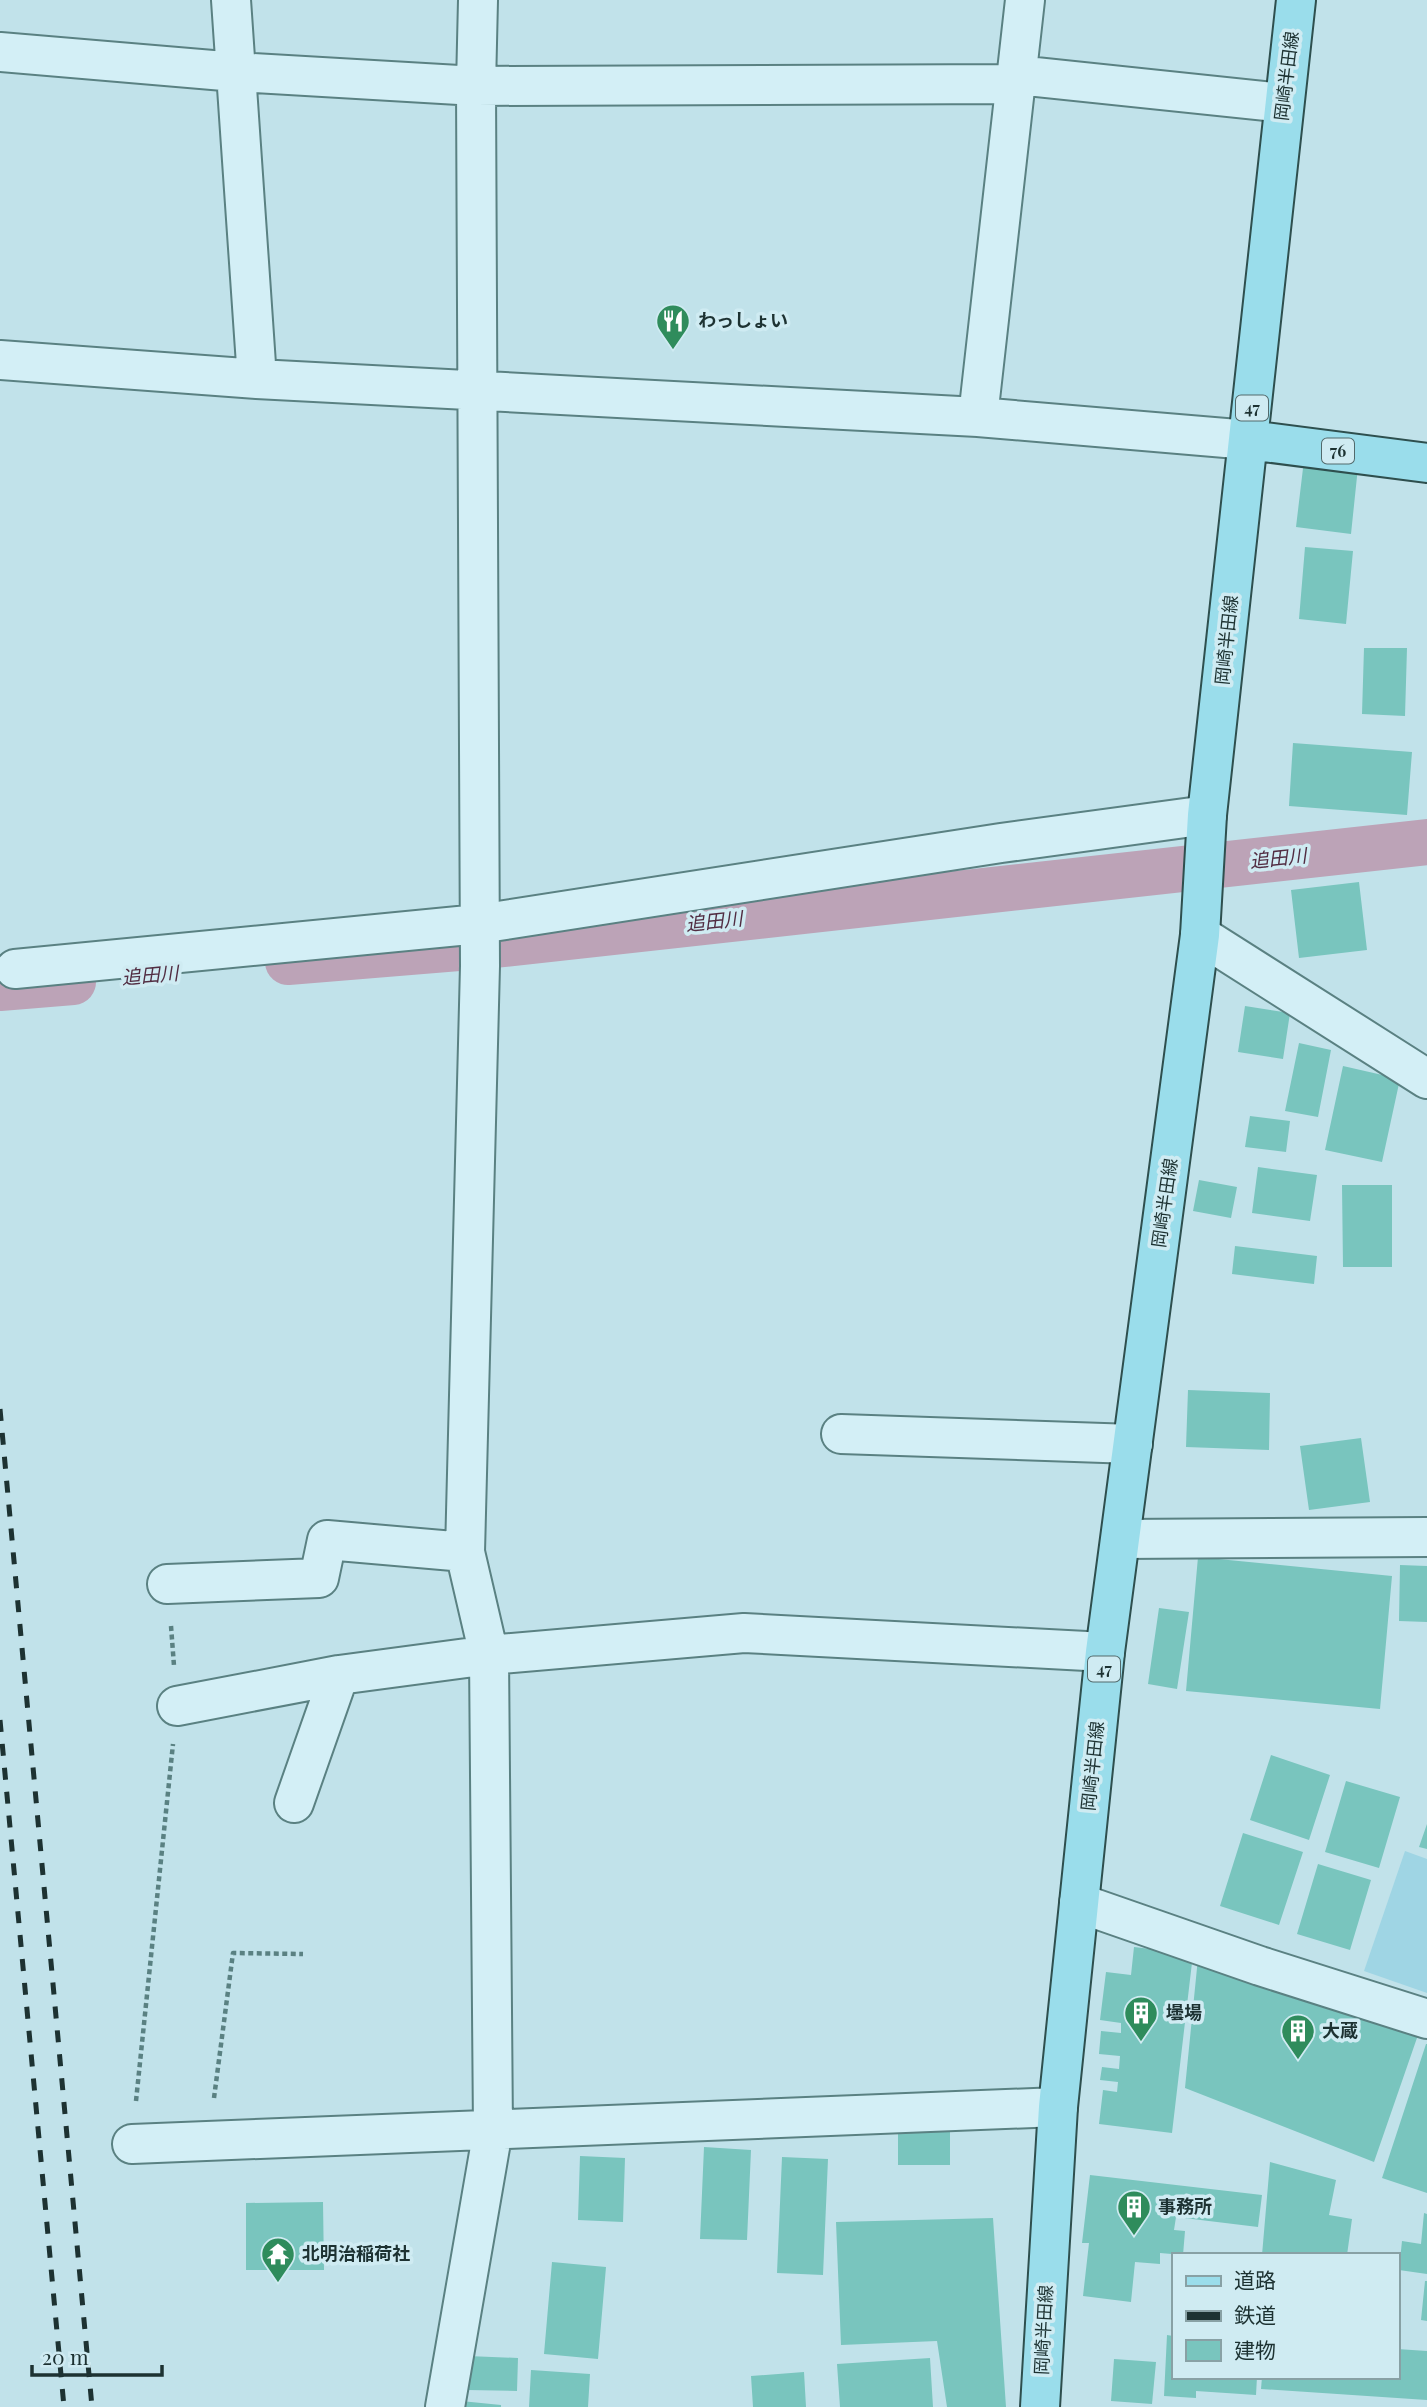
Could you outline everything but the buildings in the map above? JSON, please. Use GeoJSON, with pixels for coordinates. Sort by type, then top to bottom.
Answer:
{"type":"FeatureCollection","features":[{"type":"Feature","properties":{"kind":"main road","name":"岡崎半田線"},"geometry":{"type":"LineString","coordinates":[[1040,2407],[1058,2107],[1105,1652],[1200,935],[1207,815],[1296,0]]}},
{"type":"Feature","properties":{"kind":"main road","name":"76"},"geometry":{"type":"LineString","coordinates":[[1249,440],[1427,463]]}},
{"type":"Feature","properties":{"kind":"street"},"geometry":{"type":"LineString","coordinates":[[231,0],[257,379]]}},
{"type":"Feature","properties":{"kind":"street"},"geometry":{"type":"LineString","coordinates":[[445,2407],[493,2130],[489,1655],[465,1552],[479,940],[478,0]]}},
{"type":"Feature","properties":{"kind":"street"},"geometry":{"type":"LineString","coordinates":[[978,417],[1025,0]]}},
{"type":"Feature","properties":{"kind":"street"},"geometry":{"type":"LineString","coordinates":[[0,52],[236,72],[476,86],[1015,80],[1284,103]]}},
{"type":"Feature","properties":{"kind":"street"},"geometry":{"type":"LineString","coordinates":[[0,360],[257,379],[978,417],[1249,440]]}},
{"type":"Feature","properties":{"kind":"street"},"geometry":{"type":"LineString","coordinates":[[15,969],[479,940],[1001,844],[1207,815]]}},
{"type":"Feature","properties":{"kind":"street"},"geometry":{"type":"LineString","coordinates":[[1200,935],[1427,1079]]}},
{"type":"Feature","properties":{"kind":"street"},"geometry":{"type":"LineString","coordinates":[[841,1434],[1133,1444]]}},
{"type":"Feature","properties":{"kind":"street"},"geometry":{"type":"LineString","coordinates":[[1121,1539],[1427,1537]]}},
{"type":"Feature","properties":{"kind":"street"},"geometry":{"type":"LineString","coordinates":[[167,1584],[319,1578],[327,1540],[465,1552]]}},
{"type":"Feature","properties":{"kind":"street"},"geometry":{"type":"LineString","coordinates":[[177,1706],[339,1675],[489,1655],[744,1633],[1105,1652]]}},
{"type":"Feature","properties":{"kind":"street"},"geometry":{"type":"LineString","coordinates":[[294,1803],[339,1675]]}},
{"type":"Feature","properties":{"kind":"street"},"geometry":{"type":"LineString","coordinates":[[1079,1903],[1260,1966],[1427,2019]]}},
{"type":"Feature","properties":{"kind":"street"},"geometry":{"type":"LineString","coordinates":[[132,2144],[1058,2107]]}},
{"type":"Feature","properties":{"kind":"path"},"geometry":{"type":"LineString","coordinates":[[132,2144],[177,1706],[167,1584]]}},
{"type":"Feature","properties":{"kind":"path"},"geometry":{"type":"LineString","coordinates":[[209,2141],[233,1953],[303,1954]]}},
{"type":"Feature","properties":{"kind":"sand"},"geometry":{"type":"Polygon","coordinates":[[[1405,1851],[1427,1859],[1427,1993],[1364,1971],[1405,1851]]]}},
{"type":"Feature","properties":{"kind":"waterway","name":"追田川"},"geometry":{"type":"LineString","coordinates":[[288,962],[495,945],[1427,842]]}},
{"type":"Feature","properties":{"kind":"waterway","name":"追田川"},"geometry":{"type":"LineString","coordinates":[[0,988],[73,982]]}},
{"type":"Feature","properties":{"kind":"railway"},"geometry":{"type":"LineString","coordinates":[[0,1409],[92,2407]]}},
{"type":"Feature","properties":{"kind":"railway"},"geometry":{"type":"LineString","coordinates":[[0,1720],[64,2407]]}},
{"type":"Feature","properties":{"kind":"place","name":"わっしょい"},"geometry":{"type":"Point","coordinates":[673,351]}},
{"type":"Feature","properties":{"kind":"place","name":"壜場"},"geometry":{"type":"Point","coordinates":[1141,2043]}},
{"type":"Feature","properties":{"kind":"place","name":"大蔵"},"geometry":{"type":"Point","coordinates":[1298,2061]}},
{"type":"Feature","properties":{"kind":"place","name":"事務所"},"geometry":{"type":"Point","coordinates":[1134,2237]}},
{"type":"Feature","properties":{"kind":"place","name":"北明治稲荷社"},"geometry":{"type":"Point","coordinates":[278,2284]}}]}
